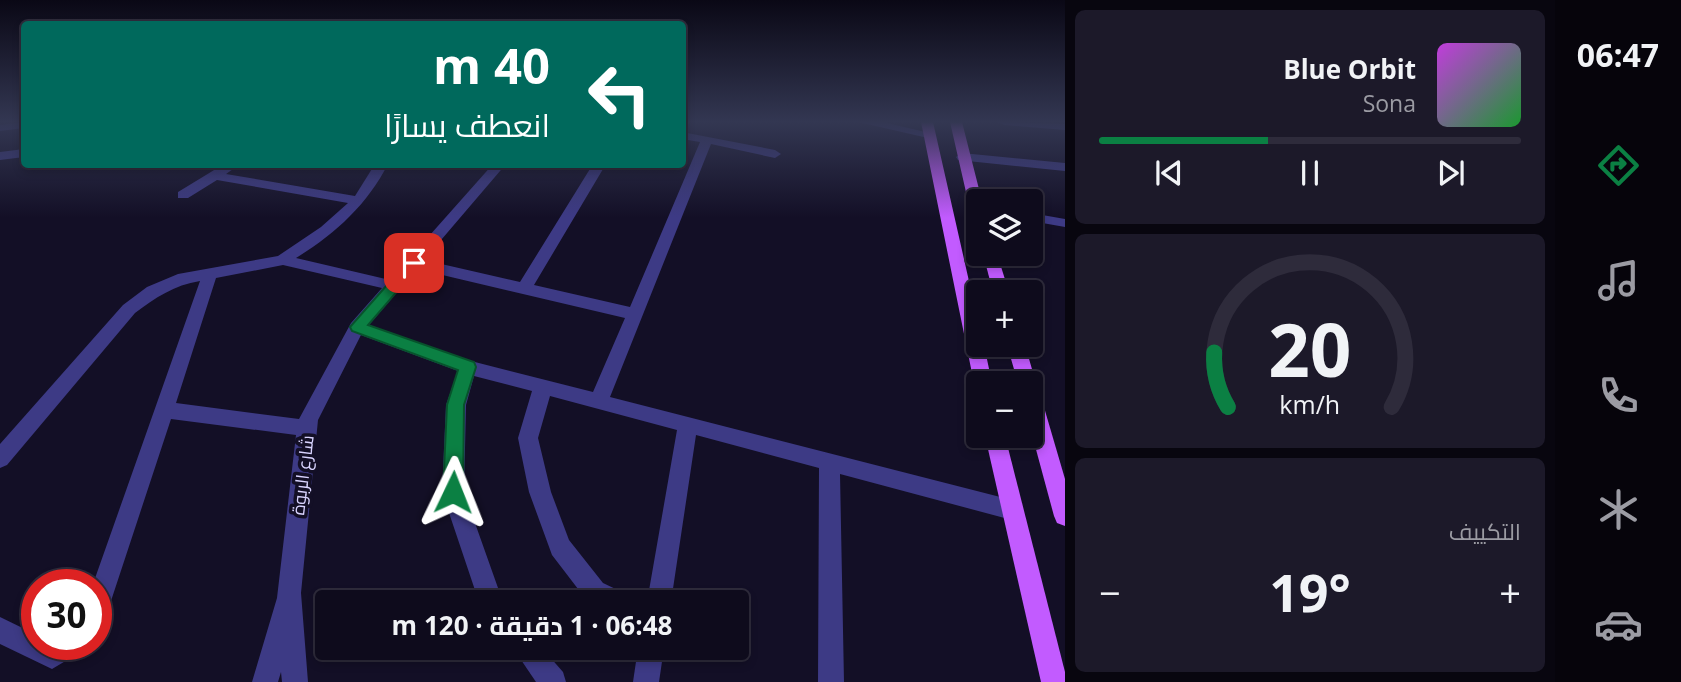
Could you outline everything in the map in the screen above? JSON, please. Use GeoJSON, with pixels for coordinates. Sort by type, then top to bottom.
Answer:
{"type":"FeatureCollection","features":[{"type":"Feature","properties":{"kind":"main road"},"geometry":{"type":"LineString","coordinates":[[933,154],[980,371]]}},
{"type":"Feature","properties":{"kind":"main road"},"geometry":{"type":"LineString","coordinates":[[961,154],[972,189]]}},
{"type":"Feature","properties":{"kind":"main road"},"geometry":{"type":"LineString","coordinates":[[1043,439],[1065,516]]}},
{"type":"Feature","properties":{"kind":"main road"},"geometry":{"type":"LineString","coordinates":[[998,448],[1054,682]]}},
{"type":"Feature","properties":{"kind":"street"},"geometry":{"type":"LineString","coordinates":[[599,401],[701,154]]}},
{"type":"Feature","properties":{"kind":"street"},"geometry":{"type":"LineString","coordinates":[[962,157],[1065,167]]}},
{"type":"Feature","properties":{"kind":"street"},"geometry":{"type":"LineString","coordinates":[[183,195],[228,168]]}},
{"type":"Feature","properties":{"kind":"street"},"geometry":{"type":"LineString","coordinates":[[0,459],[129,309],[153,291],[184,278],[283,260],[325,234],[374,181],[380,168]]}},
{"type":"Feature","properties":{"kind":"street","name":"شارع الربوة"},"geometry":{"type":"LineString","coordinates":[[295,682],[289,593],[308,420],[357,327],[493,168]]}},
{"type":"Feature","properties":{"kind":"street"},"geometry":{"type":"LineString","coordinates":[[524,289],[598,168]]}},
{"type":"Feature","properties":{"kind":"street"},"geometry":{"type":"LineString","coordinates":[[215,176],[356,200]]}},
{"type":"Feature","properties":{"kind":"street"},"geometry":{"type":"LineString","coordinates":[[1043,219],[1065,223]]}},
{"type":"Feature","properties":{"kind":"street"},"geometry":{"type":"LineString","coordinates":[[283,260],[394,286]]}},
{"type":"Feature","properties":{"kind":"street"},"geometry":{"type":"LineString","coordinates":[[414,263],[635,314]]}},
{"type":"Feature","properties":{"kind":"street"},"geometry":{"type":"LineString","coordinates":[[110,569],[211,274]]}},
{"type":"Feature","properties":{"kind":"street"},"geometry":{"type":"LineString","coordinates":[[357,327],[468,367],[1012,510]]}},
{"type":"Feature","properties":{"kind":"street"},"geometry":{"type":"LineString","coordinates":[[468,367],[456,405],[453,492],[487,590]]}},
{"type":"Feature","properties":{"kind":"street"},"geometry":{"type":"LineString","coordinates":[[543,387],[528,438],[540,492],[561,547],[593,590]]}},
{"type":"Feature","properties":{"kind":"street"},"geometry":{"type":"LineString","coordinates":[[165,410],[307,428]]}},
{"type":"Feature","properties":{"kind":"street"},"geometry":{"type":"LineString","coordinates":[[661,590],[688,425]]}},
{"type":"Feature","properties":{"kind":"street"},"geometry":{"type":"LineString","coordinates":[[829,462],[831,682]]}},
{"type":"Feature","properties":{"kind":"street"},"geometry":{"type":"LineString","coordinates":[[265,682],[289,593]]}},
{"type":"Feature","properties":{"kind":"street"},"geometry":{"type":"LineString","coordinates":[[0,630],[21,641]]}},
{"type":"Feature","properties":{"kind":"street"},"geometry":{"type":"LineString","coordinates":[[536,660],[553,682]]}},
{"type":"Feature","properties":{"kind":"street"},"geometry":{"type":"LineString","coordinates":[[646,682],[650,660]]}},
{"type":"Feature","properties":{"kind":"route"},"geometry":{"type":"LineString","coordinates":[[414,263],[357,327],[468,367],[456,405],[453,492]]}}]}
